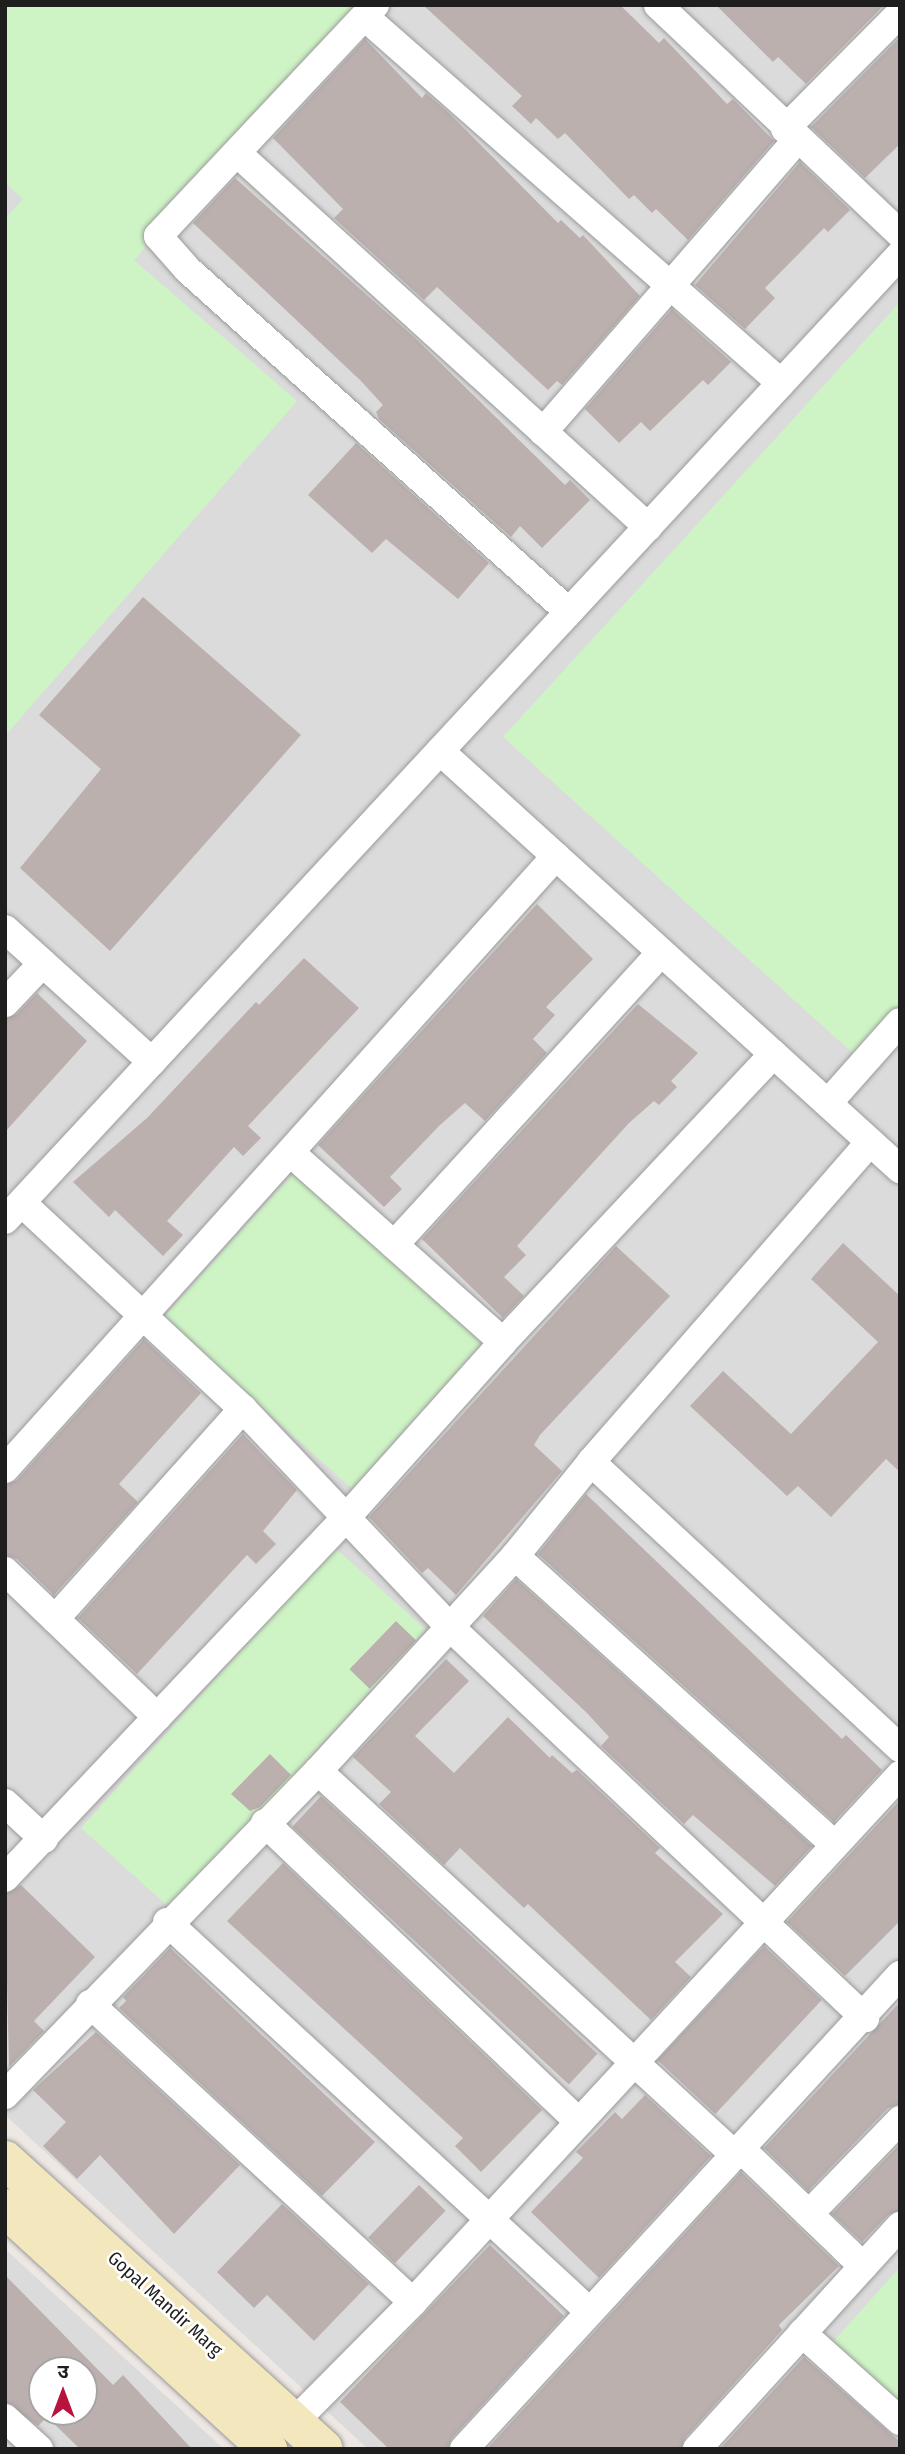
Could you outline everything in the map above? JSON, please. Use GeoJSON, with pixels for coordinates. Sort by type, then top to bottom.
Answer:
{"type":"FeatureCollection","features":[{"type":"Feature","properties":{"kind":"street"},"geometry":{"type":"LineString","coordinates":[[658,5],[791,134],[900,234]]}},
{"type":"Feature","properties":{"kind":"street"},"geometry":{"type":"LineString","coordinates":[[569,612],[188,271],[158,236],[370,11],[781,383]]}},
{"type":"Feature","properties":{"kind":"street"},"geometry":{"type":"LineString","coordinates":[[543,432],[670,285],[791,134],[900,13]]}},
{"type":"Feature","properties":{"kind":"street"},"geometry":{"type":"LineString","coordinates":[[237,153],[648,527]]}},
{"type":"Feature","properties":{"kind":"street"},"geometry":{"type":"LineString","coordinates":[[865,2018],[449,1626],[243,1409],[145,1317],[9,1216],[900,256]]}},
{"type":"Feature","properties":{"kind":"street"},"geometry":{"type":"LineString","coordinates":[[440,751],[660,954],[900,1169]]}},
{"type":"Feature","properties":{"kind":"street"},"geometry":{"type":"LineString","coordinates":[[5,1469],[145,1317],[556,856]]}},
{"type":"Feature","properties":{"kind":"street"},"geometry":{"type":"LineString","coordinates":[[5,929],[152,1062]]}},
{"type":"Feature","properties":{"kind":"street"},"geometry":{"type":"LineString","coordinates":[[394,1245],[660,954]]}},
{"type":"Feature","properties":{"kind":"street"},"geometry":{"type":"LineString","coordinates":[[5,1003],[43,963]]}},
{"type":"Feature","properties":{"kind":"street"},"geometry":{"type":"LineString","coordinates":[[828,1103],[900,1022]]}},
{"type":"Feature","properties":{"kind":"street"},"geometry":{"type":"LineString","coordinates":[[5,1878],[345,1519],[503,1342],[774,1054]]}},
{"type":"Feature","properties":{"kind":"street"},"geometry":{"type":"LineString","coordinates":[[5,2095],[167,1922],[318,1771],[515,1556],[592,1462],[870,1142]]}},
{"type":"Feature","properties":{"kind":"street"},"geometry":{"type":"LineString","coordinates":[[291,1153],[503,1342]]}},
{"type":"Feature","properties":{"kind":"street"},"geometry":{"type":"LineString","coordinates":[[55,1619],[243,1409]]}},
{"type":"Feature","properties":{"kind":"street"},"geometry":{"type":"LineString","coordinates":[[592,1462],[900,1748]]}},
{"type":"Feature","properties":{"kind":"street"},"geometry":{"type":"LineString","coordinates":[[515,1556],[835,1845]]}},
{"type":"Feature","properties":{"kind":"street"},"geometry":{"type":"LineString","coordinates":[[5,1571],[158,1717]]}},
{"type":"Feature","properties":{"kind":"street"},"geometry":{"type":"LineString","coordinates":[[318,1771],[636,2064],[809,2214],[863,2266]]}},
{"type":"Feature","properties":{"kind":"street"},"geometry":{"type":"LineString","coordinates":[[295,2421],[490,2220],[578,2121],[636,2064],[900,1775]]}},
{"type":"Feature","properties":{"kind":"street"},"geometry":{"type":"LineString","coordinates":[[5,1803],[44,1839]]}},
{"type":"Feature","properties":{"kind":"street"},"geometry":{"type":"LineString","coordinates":[[265,1823],[578,2121]]}},
{"type":"Feature","properties":{"kind":"street"},"geometry":{"type":"LineString","coordinates":[[167,1922],[590,2312]]}},
{"type":"Feature","properties":{"kind":"street"},"geometry":{"type":"LineString","coordinates":[[464,2449],[865,2018],[900,1975]]}},
{"type":"Feature","properties":{"kind":"street"},"geometry":{"type":"LineString","coordinates":[[90,2004],[413,2302]]}},
{"type":"Feature","properties":{"kind":"street"},"geometry":{"type":"LineString","coordinates":[[809,2214],[900,2120]]}},
{"type":"Feature","properties":{"kind":"street","name":"Gopal Mandir Marg"},"geometry":{"type":"LineString","coordinates":[[5,2160],[324,2449]]}},
{"type":"Feature","properties":{"kind":"street","name":"Gopal Mandir Marg"},"geometry":{"type":"LineString","coordinates":[[9,2219],[268,2449]]}},
{"type":"Feature","properties":{"kind":"street"},"geometry":{"type":"LineString","coordinates":[[697,2449],[900,2226]]}},
{"type":"Feature","properties":{"kind":"street"},"geometry":{"type":"LineString","coordinates":[[802,2333],[900,2421]]}},
{"type":"Feature","properties":{"kind":"street"},"geometry":{"type":"LineString","coordinates":[[5,2418],[39,2449]]}},
{"type":"Feature","properties":{"kind":"shaded area"},"geometry":{"type":"Polygon","coordinates":[[[5,5],[900,5],[900,2449],[368,2449],[5,2115],[5,5]]]}},
{"type":"Feature","properties":{"kind":"shaded area"},"geometry":{"type":"Polygon","coordinates":[[[5,2249],[224,2449],[5,2449],[5,2249]]]}},
{"type":"Feature","properties":{"kind":"green space"},"geometry":{"type":"Polygon","coordinates":[[[5,5],[356,5],[134,260],[297,401],[5,736],[5,219],[23,199],[5,183],[5,5]]]}},
{"type":"Feature","properties":{"kind":"green space"},"geometry":{"type":"Polygon","coordinates":[[[900,302],[900,1030],[867,1066],[503,737],[900,302]]]}},
{"type":"Feature","properties":{"kind":"green space"},"geometry":{"type":"Polygon","coordinates":[[[295,1171],[485,1342],[352,1489],[163,1318],[295,1171]]]}},
{"type":"Feature","properties":{"kind":"green space"},"geometry":{"type":"Polygon","coordinates":[[[334,1547],[425,1629],[172,1910],[81,1828],[334,1547]]]}},
{"type":"Feature","properties":{"kind":"green space"},"geometry":{"type":"Polygon","coordinates":[[[900,2267],[900,2403],[832,2343],[900,2267]]]}},
{"type":"Feature","properties":{"kind":"building"},"geometry":{"type":"Polygon","coordinates":[[[423,5],[620,5],[659,43],[664,38],[727,104],[733,99],[774,141],[688,240],[656,209],[652,213],[634,195],[629,199],[565,133],[558,139],[536,118],[531,124],[512,106],[522,96],[423,5]]]}},
{"type":"Feature","properties":{"kind":"building"},"geometry":{"type":"Polygon","coordinates":[[[716,5],[884,5],[806,84],[778,57],[773,62],[716,5]]]}},
{"type":"Feature","properties":{"kind":"building"},"geometry":{"type":"Polygon","coordinates":[[[900,37],[900,144],[865,178],[811,127],[900,37]]]}},
{"type":"Feature","properties":{"kind":"building"},"geometry":{"type":"Polygon","coordinates":[[[365,39],[422,98],[426,93],[449,113],[558,223],[561,220],[580,238],[583,235],[640,296],[562,385],[557,381],[548,390],[437,287],[424,300],[334,218],[343,209],[273,138],[365,39]]]}},
{"type":"Feature","properties":{"kind":"building"},"geometry":{"type":"Polygon","coordinates":[[[800,162],[850,210],[828,232],[824,228],[765,288],[775,298],[745,329],[695,285],[800,162]]]}},
{"type":"Feature","properties":{"kind":"building"},"geometry":{"type":"Polygon","coordinates":[[[235,178],[414,337],[565,485],[570,480],[590,500],[542,548],[520,526],[511,537],[379,419],[376,412],[383,405],[361,381],[193,223],[235,178]]]}},
{"type":"Feature","properties":{"kind":"building"},"geometry":{"type":"Polygon","coordinates":[[[672,309],[731,362],[708,385],[703,380],[650,431],[641,422],[619,443],[585,409],[672,309]]]}},
{"type":"Feature","properties":{"kind":"building"},"geometry":{"type":"Polygon","coordinates":[[[356,443],[489,563],[458,599],[386,539],[372,553],[308,495],[356,443]]]}},
{"type":"Feature","properties":{"kind":"building"},"geometry":{"type":"Polygon","coordinates":[[[143,597],[301,735],[110,951],[20,868],[101,769],[39,715],[143,597]]]}},
{"type":"Feature","properties":{"kind":"building"},"geometry":{"type":"Polygon","coordinates":[[[537,904],[593,959],[546,1007],[555,1015],[533,1039],[547,1053],[485,1121],[465,1103],[440,1125],[390,1177],[402,1189],[384,1207],[318,1145],[537,904]]]}},
{"type":"Feature","properties":{"kind":"building"},"geometry":{"type":"Polygon","coordinates":[[[304,958],[359,1008],[248,1126],[261,1138],[243,1156],[234,1147],[167,1221],[183,1235],[163,1256],[115,1210],[109,1217],[73,1182],[147,1118],[256,1002],[259,1005],[304,958]]]}},
{"type":"Feature","properties":{"kind":"building"},"geometry":{"type":"Polygon","coordinates":[[[37,993],[87,1041],[5,1132],[5,1019],[17,1014],[37,993]]]}},
{"type":"Feature","properties":{"kind":"building"},"geometry":{"type":"Polygon","coordinates":[[[638,1004],[698,1053],[671,1081],[677,1087],[659,1105],[654,1101],[629,1123],[517,1246],[526,1255],[504,1277],[524,1296],[503,1318],[422,1239],[638,1004]]]}},
{"type":"Feature","properties":{"kind":"building"},"geometry":{"type":"Polygon","coordinates":[[[843,1243],[900,1296],[900,1472],[886,1459],[831,1517],[798,1486],[787,1496],[690,1406],[723,1371],[791,1434],[878,1342],[811,1279],[843,1243]]]}},
{"type":"Feature","properties":{"kind":"building"},"geometry":{"type":"Polygon","coordinates":[[[616,1246],[670,1296],[540,1435],[534,1445],[562,1471],[456,1595],[428,1568],[422,1573],[369,1517],[616,1246]]]}},
{"type":"Feature","properties":{"kind":"building"},"geometry":{"type":"Polygon","coordinates":[[[144,1339],[201,1393],[119,1484],[138,1502],[54,1595],[17,1559],[5,1555],[5,1485],[17,1480],[144,1339]]]}},
{"type":"Feature","properties":{"kind":"building"},"geometry":{"type":"Polygon","coordinates":[[[243,1434],[297,1490],[263,1531],[276,1544],[256,1564],[247,1555],[137,1674],[78,1618],[243,1434]]]}},
{"type":"Feature","properties":{"kind":"building"},"geometry":{"type":"Polygon","coordinates":[[[586,1494],[842,1739],[846,1735],[882,1770],[834,1822],[538,1554],[586,1494]]]}},
{"type":"Feature","properties":{"kind":"building"},"geometry":{"type":"Polygon","coordinates":[[[516,1579],[812,1846],[775,1886],[693,1815],[684,1824],[601,1746],[609,1737],[587,1713],[483,1616],[516,1579]]]}},
{"type":"Feature","properties":{"kind":"building"},"geometry":{"type":"Polygon","coordinates":[[[396,1621],[416,1640],[370,1689],[349,1669],[396,1621]]]}},
{"type":"Feature","properties":{"kind":"building"},"geometry":{"type":"Polygon","coordinates":[[[446,1659],[469,1681],[415,1736],[454,1773],[508,1717],[550,1758],[552,1755],[572,1773],[577,1770],[660,1848],[655,1853],[723,1914],[675,1962],[691,1977],[651,2020],[528,1904],[524,1908],[460,1848],[444,1865],[379,1804],[391,1792],[353,1757],[446,1659]]]}},
{"type":"Feature","properties":{"kind":"building"},"geometry":{"type":"Polygon","coordinates":[[[270,1754],[291,1775],[260,1807],[250,1811],[231,1794],[270,1754]]]}},
{"type":"Feature","properties":{"kind":"building"},"geometry":{"type":"Polygon","coordinates":[[[321,1796],[597,2054],[569,2085],[292,1827],[321,1796]]]}},
{"type":"Feature","properties":{"kind":"building"},"geometry":{"type":"Polygon","coordinates":[[[900,1800],[900,1921],[845,1976],[787,1922],[900,1800]]]}},
{"type":"Feature","properties":{"kind":"building"},"geometry":{"type":"Polygon","coordinates":[[[283,1863],[542,2110],[481,2172],[455,2146],[463,2138],[227,1921],[283,1863]]]}},
{"type":"Feature","properties":{"kind":"building"},"geometry":{"type":"Polygon","coordinates":[[[21,1885],[95,1957],[34,2021],[44,2031],[9,2067],[5,1894],[21,1885]]]}},
{"type":"Feature","properties":{"kind":"building"},"geometry":{"type":"Polygon","coordinates":[[[764,1946],[822,2000],[715,2114],[658,2060],[764,1946]]]}},
{"type":"Feature","properties":{"kind":"building"},"geometry":{"type":"Polygon","coordinates":[[[170,1948],[375,2142],[322,2196],[119,2008],[126,2001],[123,1997],[170,1948]]]}},
{"type":"Feature","properties":{"kind":"building"},"geometry":{"type":"Polygon","coordinates":[[[900,2002],[900,2104],[888,2108],[808,2191],[764,2148],[900,2002]]]}},
{"type":"Feature","properties":{"kind":"building"},"geometry":{"type":"Polygon","coordinates":[[[96,2032],[240,2165],[174,2234],[100,2155],[77,2179],[43,2146],[66,2122],[33,2090],[96,2032]]]}},
{"type":"Feature","properties":{"kind":"building"},"geometry":{"type":"Polygon","coordinates":[[[645,2095],[711,2156],[599,2278],[531,2212],[583,2158],[576,2152],[615,2112],[622,2119],[645,2095]]]}},
{"type":"Feature","properties":{"kind":"building"},"geometry":{"type":"Polygon","coordinates":[[[900,2144],[900,2210],[888,2215],[862,2242],[832,2214],[900,2144]]]}},
{"type":"Feature","properties":{"kind":"building"},"geometry":{"type":"Polygon","coordinates":[[[741,2172],[839,2266],[779,2325],[782,2330],[685,2438],[681,2449],[487,2449],[741,2172]]]}},
{"type":"Feature","properties":{"kind":"building"},"geometry":{"type":"Polygon","coordinates":[[[419,2185],[446,2211],[395,2263],[368,2238],[419,2185]]]}},
{"type":"Feature","properties":{"kind":"building"},"geometry":{"type":"Polygon","coordinates":[[[282,2204],[369,2284],[314,2341],[267,2295],[254,2308],[217,2272],[282,2204]]]}},
{"type":"Feature","properties":{"kind":"building"},"geometry":{"type":"Polygon","coordinates":[[[490,2245],[564,2316],[452,2438],[448,2449],[389,2449],[340,2402],[490,2245]]]}},
{"type":"Feature","properties":{"kind":"building"},"geometry":{"type":"Polygon","coordinates":[[[5,2275],[85,2356],[28,2356],[28,2419],[5,2402],[5,2275]]]}},
{"type":"Feature","properties":{"kind":"building"},"geometry":{"type":"Polygon","coordinates":[[[804,2357],[900,2442],[900,2449],[720,2449],[804,2357]]]}},
{"type":"Feature","properties":{"kind":"building"},"geometry":{"type":"Polygon","coordinates":[[[98,2370],[113,2385],[123,2375],[192,2449],[80,2449],[56,2426],[98,2426],[98,2370]]]}}]}
